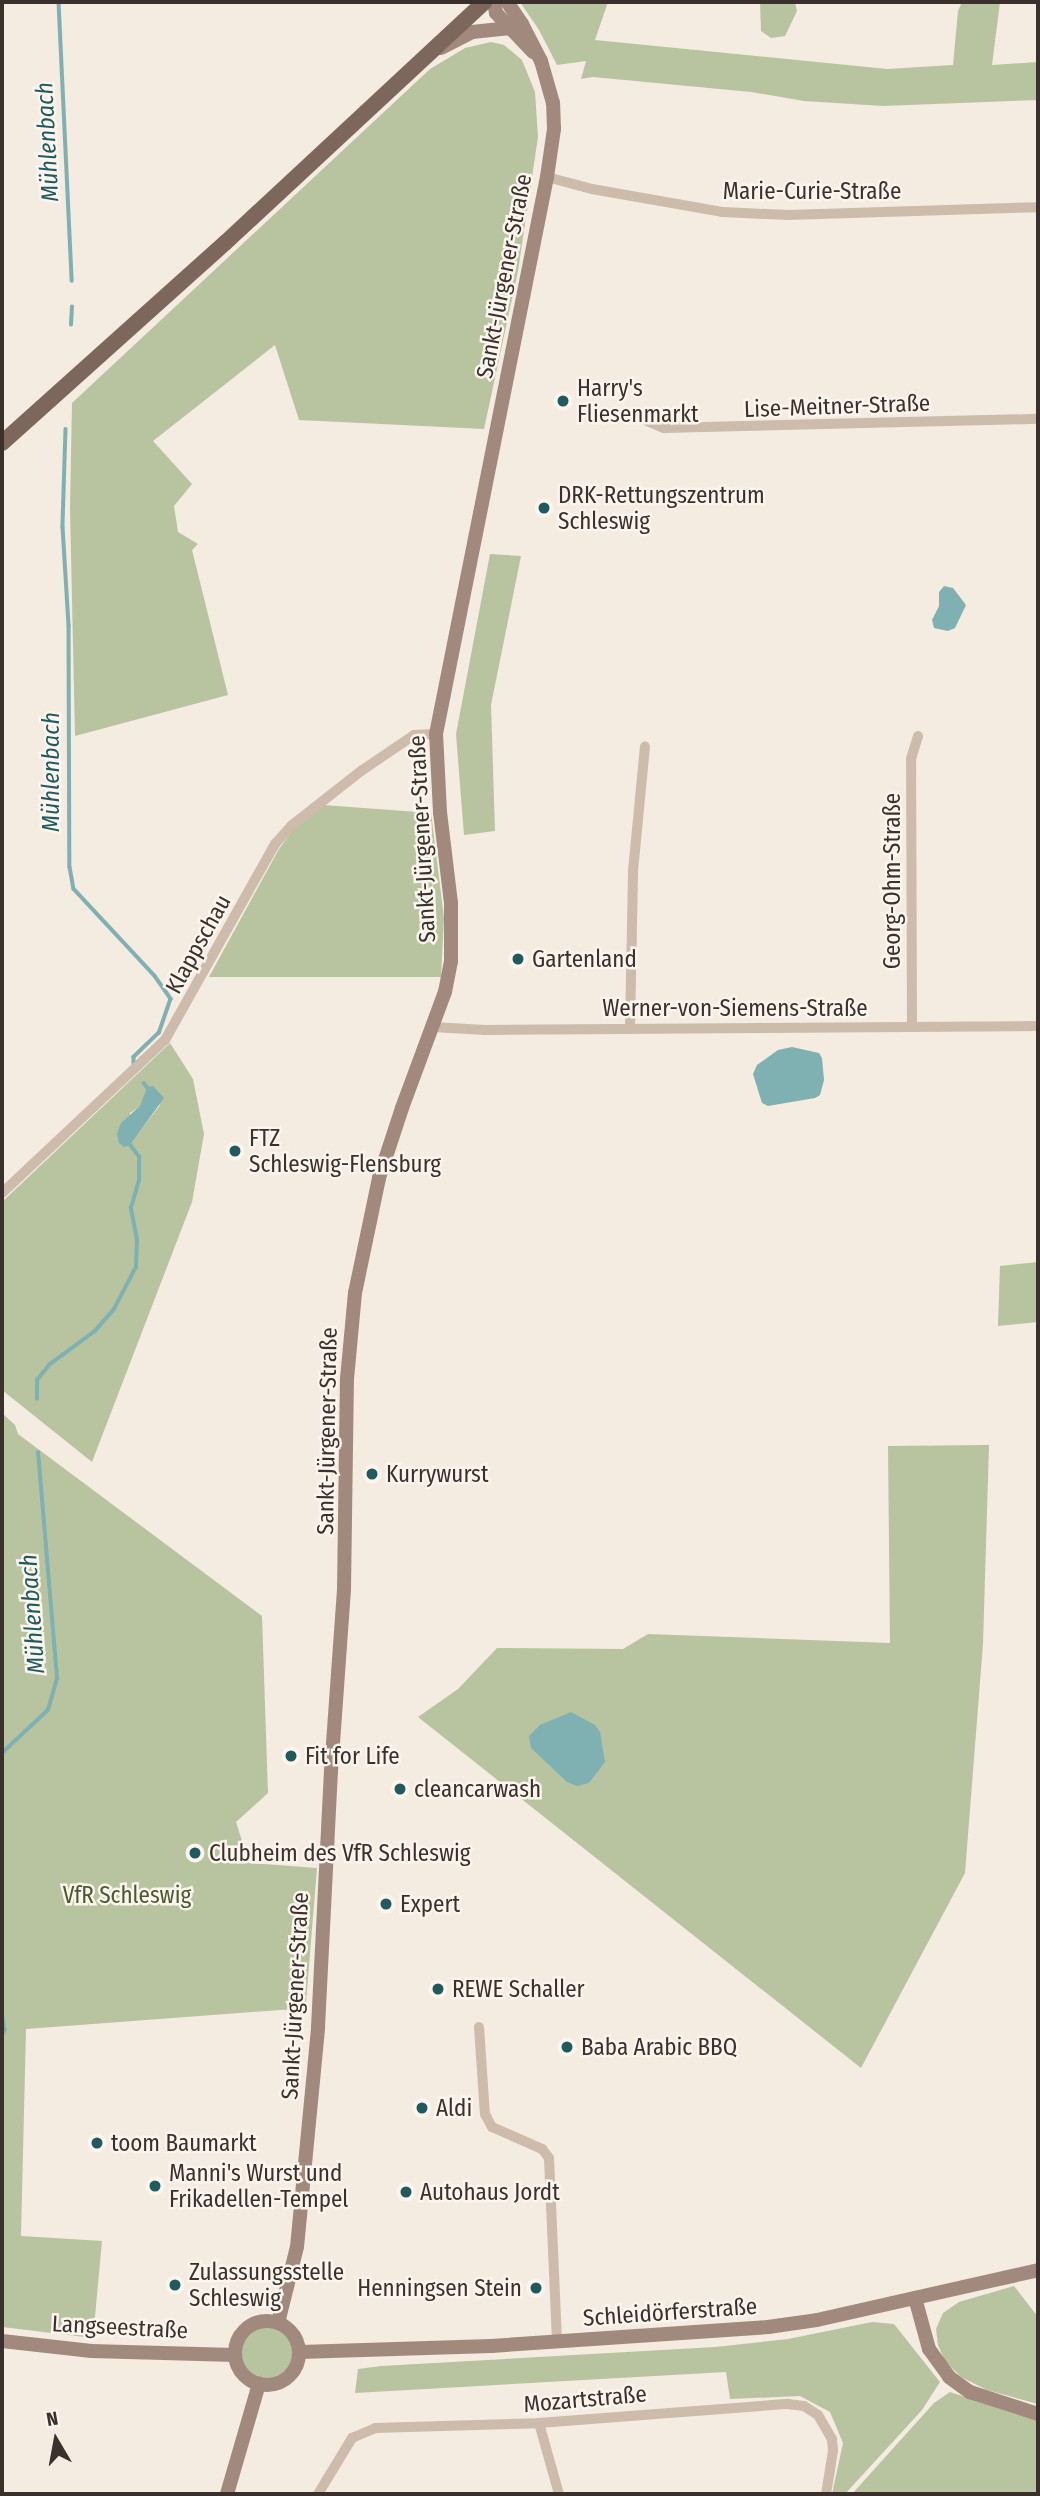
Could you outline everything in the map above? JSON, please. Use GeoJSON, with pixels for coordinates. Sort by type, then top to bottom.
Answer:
{"type":"FeatureCollection","features":[{"type":"Feature","properties":{"kind":"main road"},"geometry":{"type":"LineString","coordinates":[[2,443],[225,243],[484,2]]}},
{"type":"Feature","properties":{"kind":"street"},"geometry":{"type":"LineString","coordinates":[[494,2],[496,13],[541,61]]}},
{"type":"Feature","properties":{"kind":"street","name":"Sankt-Jürgener-Straße"},"geometry":{"type":"LineString","coordinates":[[278,2323],[297,2247],[316,2051],[344,1590],[347,1379],[355,1293],[379,1178],[401,1108],[445,992],[452,939],[436,766],[436,734],[547,177],[553,116],[541,61],[507,2]]}},
{"type":"Feature","properties":{"kind":"street"},"geometry":{"type":"LineString","coordinates":[[422,60],[471,32],[508,28]]}},
{"type":"Feature","properties":{"kind":"street","name":"Marie-Curie-Straße"},"geometry":{"type":"LineString","coordinates":[[547,177],[592,189],[722,212],[788,215],[1038,206]]}},
{"type":"Feature","properties":{"kind":"street","name":"Lise-Meitner-Straße"},"geometry":{"type":"LineString","coordinates":[[640,418],[664,428],[1038,419]]}},
{"type":"Feature","properties":{"kind":"street","name":"Klappschau"},"geometry":{"type":"LineString","coordinates":[[2,1193],[165,1040],[275,844],[291,826],[360,771],[414,735],[436,734]]}},
{"type":"Feature","properties":{"kind":"street","name":"Georg-Ohm-Straße"},"geometry":{"type":"LineString","coordinates":[[912,1027],[911,759],[918,736]]}},
{"type":"Feature","properties":{"kind":"street"},"geometry":{"type":"LineString","coordinates":[[630,1028],[634,871],[645,747]]}},
{"type":"Feature","properties":{"kind":"street","name":"Werner-von-Siemens-Straße"},"geometry":{"type":"LineString","coordinates":[[433,1027],[485,1030],[1038,1026]]}},
{"type":"Feature","properties":{"kind":"street"},"geometry":{"type":"LineString","coordinates":[[479,2027],[485,2114],[492,2127],[542,2149],[549,2158],[557,2343]]}},
{"type":"Feature","properties":{"kind":"street","name":"Schleidörferstraße"},"geometry":{"type":"LineString","coordinates":[[300,2352],[557,2343],[768,2327],[1038,2270]]}},
{"type":"Feature","properties":{"kind":"street"},"geometry":{"type":"LineString","coordinates":[[915,2298],[929,2349],[949,2377],[970,2392],[1038,2414]]}},
{"type":"Feature","properties":{"kind":"street"},"geometry":{"type":"LineString","coordinates":[[268,2321],[278,2323],[293,2334],[300,2352],[298,2362],[288,2378],[270,2385],[259,2384],[243,2374],[235,2355],[236,2344],[248,2328],[268,2321]]}},
{"type":"Feature","properties":{"kind":"street","name":"Langseestraße"},"geometry":{"type":"LineString","coordinates":[[2,2341],[91,2351],[235,2355]]}},
{"type":"Feature","properties":{"kind":"street"},"geometry":{"type":"LineString","coordinates":[[227,2494],[259,2384]]}},
{"type":"Feature","properties":{"kind":"street","name":"Mozartstraße"},"geometry":{"type":"LineString","coordinates":[[318,2494],[352,2438],[363,2431],[539,2423],[788,2404],[804,2406],[818,2415],[832,2439],[830,2479],[826,2494]]}},
{"type":"Feature","properties":{"kind":"street"},"geometry":{"type":"LineString","coordinates":[[539,2423],[559,2494]]}},
{"type":"Feature","properties":{"kind":"green space"},"geometry":{"type":"Polygon","coordinates":[[[520,2],[608,2],[595,40],[887,69],[953,65],[958,11],[962,2],[1000,2],[992,65],[1038,62],[1038,100],[883,106],[804,101],[751,92],[593,77],[581,79],[586,61],[557,65],[539,30],[520,2]]]}},
{"type":"Feature","properties":{"kind":"green space"},"geometry":{"type":"Polygon","coordinates":[[[760,2],[795,2],[797,11],[785,36],[771,38],[761,31],[760,2]]]}},
{"type":"Feature","properties":{"kind":"green space"},"geometry":{"type":"Polygon","coordinates":[[[491,42],[504,45],[522,60],[535,92],[538,137],[518,271],[484,429],[299,420],[275,345],[153,441],[192,484],[174,506],[178,532],[198,544],[192,550],[228,695],[75,736],[70,508],[72,403],[430,69],[465,48],[491,42]]]}},
{"type":"Feature","properties":{"kind":"green space"},"geometry":{"type":"Polygon","coordinates":[[[490,554],[521,556],[491,705],[495,831],[464,835],[456,734],[490,554]]]}},
{"type":"Feature","properties":{"kind":"green space"},"geometry":{"type":"Polygon","coordinates":[[[323,805],[431,813],[444,918],[441,977],[209,977],[279,849],[296,826],[323,805]]]}},
{"type":"Feature","properties":{"kind":"green space"},"geometry":{"type":"Polygon","coordinates":[[[170,1043],[193,1079],[204,1134],[192,1202],[92,1462],[2,1390],[2,1202],[170,1043]],[[146,1090],[141,1106],[130,1113],[130,1144],[160,1105],[146,1090]]]}},
{"type":"Feature","properties":{"kind":"green space"},"geometry":{"type":"Polygon","coordinates":[[[1038,1262],[1038,1322],[998,1326],[1000,1266],[1038,1262]]]}},
{"type":"Feature","properties":{"kind":"green space","name":"VfR Schleswig"},"geometry":{"type":"Polygon","coordinates":[[[2,1413],[15,1425],[18,1434],[262,1616],[268,1793],[236,1822],[249,1863],[317,1868],[306,2003],[294,2009],[26,2029],[21,2236],[102,2241],[93,2338],[2,2327],[2,1413]]]}},
{"type":"Feature","properties":{"kind":"green space"},"geometry":{"type":"Polygon","coordinates":[[[989,1445],[983,1644],[965,1873],[861,2068],[418,1717],[458,1689],[497,1648],[623,1649],[648,1634],[890,1643],[888,1446],[989,1445]]]}},
{"type":"Feature","properties":{"kind":"green space"},"geometry":{"type":"Polygon","coordinates":[[[1014,2286],[1038,2317],[1038,2404],[987,2390],[961,2377],[945,2361],[938,2345],[936,2329],[943,2313],[959,2302],[1014,2286]]]}},
{"type":"Feature","properties":{"kind":"green space"},"geometry":{"type":"Polygon","coordinates":[[[872,2322],[894,2324],[940,2382],[922,2410],[845,2494],[832,2494],[843,2443],[830,2412],[800,2396],[730,2399],[726,2372],[355,2393],[358,2369],[715,2347],[788,2339],[872,2322]]]}},
{"type":"Feature","properties":{"kind":"green space"},"geometry":{"type":"Polygon","coordinates":[[[267,2327],[277,2329],[285,2335],[291,2343],[291,2363],[285,2371],[277,2377],[267,2379],[257,2377],[249,2371],[243,2363],[241,2353],[243,2343],[249,2335],[257,2329],[267,2327]]]}},
{"type":"Feature","properties":{"kind":"green space"},"geometry":{"type":"Polygon","coordinates":[[[950,2392],[1038,2421],[1038,2494],[852,2494],[934,2403],[950,2392]]]}},
{"type":"Feature","properties":{"kind":"water"},"geometry":{"type":"Polygon","coordinates":[[[944,586],[953,588],[966,605],[955,628],[948,631],[934,628],[932,620],[939,606],[939,592],[944,586]]]}},
{"type":"Feature","properties":{"kind":"water"},"geometry":{"type":"Polygon","coordinates":[[[792,1047],[819,1053],[822,1058],[824,1080],[820,1095],[768,1106],[762,1103],[753,1074],[757,1065],[778,1050],[792,1047]]]}},
{"type":"Feature","properties":{"kind":"water"},"geometry":{"type":"Polygon","coordinates":[[[153,1086],[164,1098],[130,1145],[124,1147],[119,1143],[117,1134],[121,1123],[140,1106],[147,1087],[153,1086]]]}},
{"type":"Feature","properties":{"kind":"water"},"geometry":{"type":"Polygon","coordinates":[[[571,1712],[595,1725],[600,1732],[605,1762],[589,1783],[577,1786],[567,1782],[531,1748],[529,1736],[540,1725],[571,1712]]]}},
{"type":"Feature","properties":{"kind":"waterway","name":"Mühlenbach"},"geometry":{"type":"LineString","coordinates":[[59,2],[72,281]]}},
{"type":"Feature","properties":{"kind":"waterway","name":"Mühlenbach"},"geometry":{"type":"LineString","coordinates":[[71,325],[72,307]]}},
{"type":"Feature","properties":{"kind":"waterway","name":"Mühlenbach"},"geometry":{"type":"LineString","coordinates":[[66,429],[63,527],[69,626],[70,867],[74,889],[155,976],[171,999],[159,1033],[134,1057],[134,1065]]}},
{"type":"Feature","properties":{"kind":"waterway","name":"Mühlenbach"},"geometry":{"type":"LineString","coordinates":[[144,1083],[147,1087]]}},
{"type":"Feature","properties":{"kind":"waterway","name":"Mühlenbach"},"geometry":{"type":"LineString","coordinates":[[37,1399],[37,1380],[49,1365],[95,1331],[114,1309],[136,1267],[137,1240],[131,1208],[139,1180],[139,1157],[130,1145]]}},
{"type":"Feature","properties":{"kind":"waterway","name":"Mühlenbach"},"geometry":{"type":"LineString","coordinates":[[2,1753],[48,1710],[57,1678],[38,1453]]}},
{"type":"Feature","properties":{"kind":"waterway","name":"Mühlenbach"},"geometry":{"type":"LineString","coordinates":[[2,2013],[5,2030],[2,2036]]}},
{"type":"Feature","properties":{"kind":"place","name":"Harry's Fliesenmarkt"},"geometry":{"type":"Point","coordinates":[563,401]}},
{"type":"Feature","properties":{"kind":"place","name":"DRK-Rettungszentrum Schleswig"},"geometry":{"type":"Point","coordinates":[544,508]}},
{"type":"Feature","properties":{"kind":"place","name":"Gartenland"},"geometry":{"type":"Point","coordinates":[518,959]}},
{"type":"Feature","properties":{"kind":"place","name":"FTZ Schleswig-Flensburg"},"geometry":{"type":"Point","coordinates":[235,1151]}},
{"type":"Feature","properties":{"kind":"place","name":"Kurrywurst"},"geometry":{"type":"Point","coordinates":[372,1474]}},
{"type":"Feature","properties":{"kind":"place","name":"Fit for Life"},"geometry":{"type":"Point","coordinates":[291,1756]}},
{"type":"Feature","properties":{"kind":"place","name":"cleancarwash"},"geometry":{"type":"Point","coordinates":[400,1789]}},
{"type":"Feature","properties":{"kind":"place","name":"Clubheim des VfR Schleswig"},"geometry":{"type":"Point","coordinates":[195,1853]}},
{"type":"Feature","properties":{"kind":"place","name":"Expert"},"geometry":{"type":"Point","coordinates":[386,1904]}},
{"type":"Feature","properties":{"kind":"place","name":"REWE Schaller"},"geometry":{"type":"Point","coordinates":[438,1989]}},
{"type":"Feature","properties":{"kind":"place","name":"Baba Arabic BBQ"},"geometry":{"type":"Point","coordinates":[567,2047]}},
{"type":"Feature","properties":{"kind":"place","name":"Aldi"},"geometry":{"type":"Point","coordinates":[422,2108]}},
{"type":"Feature","properties":{"kind":"place","name":"toom Baumarkt"},"geometry":{"type":"Point","coordinates":[97,2143]}},
{"type":"Feature","properties":{"kind":"place","name":"Manni's Wurst und Frikadellen-Tempel"},"geometry":{"type":"Point","coordinates":[155,2186]}},
{"type":"Feature","properties":{"kind":"place","name":"Autohaus Jordt"},"geometry":{"type":"Point","coordinates":[406,2192]}},
{"type":"Feature","properties":{"kind":"place","name":"Zulassungsstelle Schleswig"},"geometry":{"type":"Point","coordinates":[175,2285]}},
{"type":"Feature","properties":{"kind":"place","name":"Henningsen Stein"},"geometry":{"type":"Point","coordinates":[536,2288]}}]}
